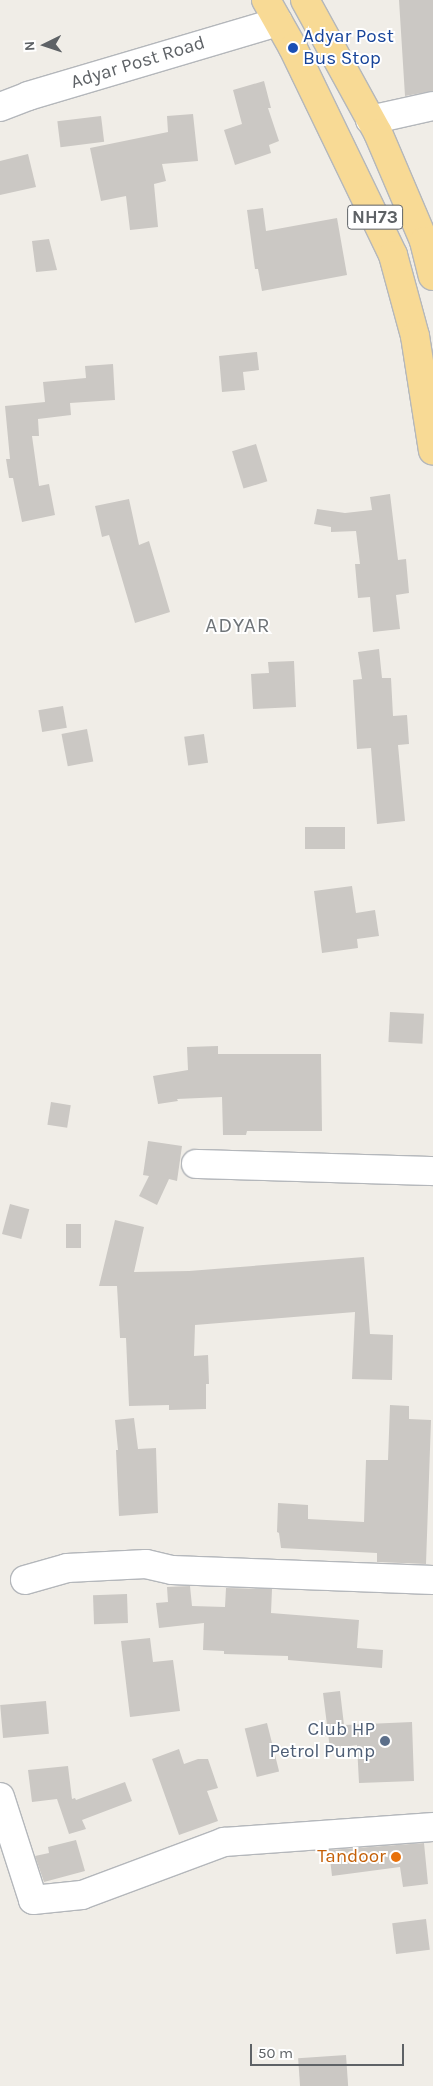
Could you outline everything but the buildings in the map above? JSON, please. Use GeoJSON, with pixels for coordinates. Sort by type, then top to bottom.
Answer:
{"type":"FeatureCollection","features":[{"type":"Feature","properties":{"kind":"highway","name":"NH73"},"geometry":{"type":"LineString","coordinates":[[305,0],[370,120],[424,241],[433,276]]}},
{"type":"Feature","properties":{"kind":"highway","name":"NH73"},"geometry":{"type":"LineString","coordinates":[[272,11],[339,140],[393,255],[415,336],[433,452]]}},
{"type":"Feature","properties":{"kind":"street","name":"Adyar Post Road"},"geometry":{"type":"LineString","coordinates":[[0,107],[272,11]]}},
{"type":"Feature","properties":{"kind":"street"},"geometry":{"type":"LineString","coordinates":[[370,120],[433,106]]}},
{"type":"Feature","properties":{"kind":"street"},"geometry":{"type":"LineString","coordinates":[[196,1164],[433,1171]]}},
{"type":"Feature","properties":{"kind":"street"},"geometry":{"type":"LineString","coordinates":[[25,1580],[67,1568],[146,1564],[172,1570],[433,1580]]}},
{"type":"Feature","properties":{"kind":"street"},"geometry":{"type":"LineString","coordinates":[[0,1797],[33,1900],[82,1895],[224,1842],[433,1827]]}},
{"type":"Feature","properties":{"kind":"place","name":"Adyar Post Bus Stop"},"geometry":{"type":"Point","coordinates":[293,48]}},
{"type":"Feature","properties":{"kind":"place","name":"Club HP Petrol Pump"},"geometry":{"type":"Point","coordinates":[385,1741]}},
{"type":"Feature","properties":{"kind":"place","name":"Tandoor"},"geometry":{"type":"Point","coordinates":[396,1857]}},
{"type":"Feature","properties":{"kind":"district","name":"ADYAR"},"geometry":{"type":"Point","coordinates":[238,625]}}]}
